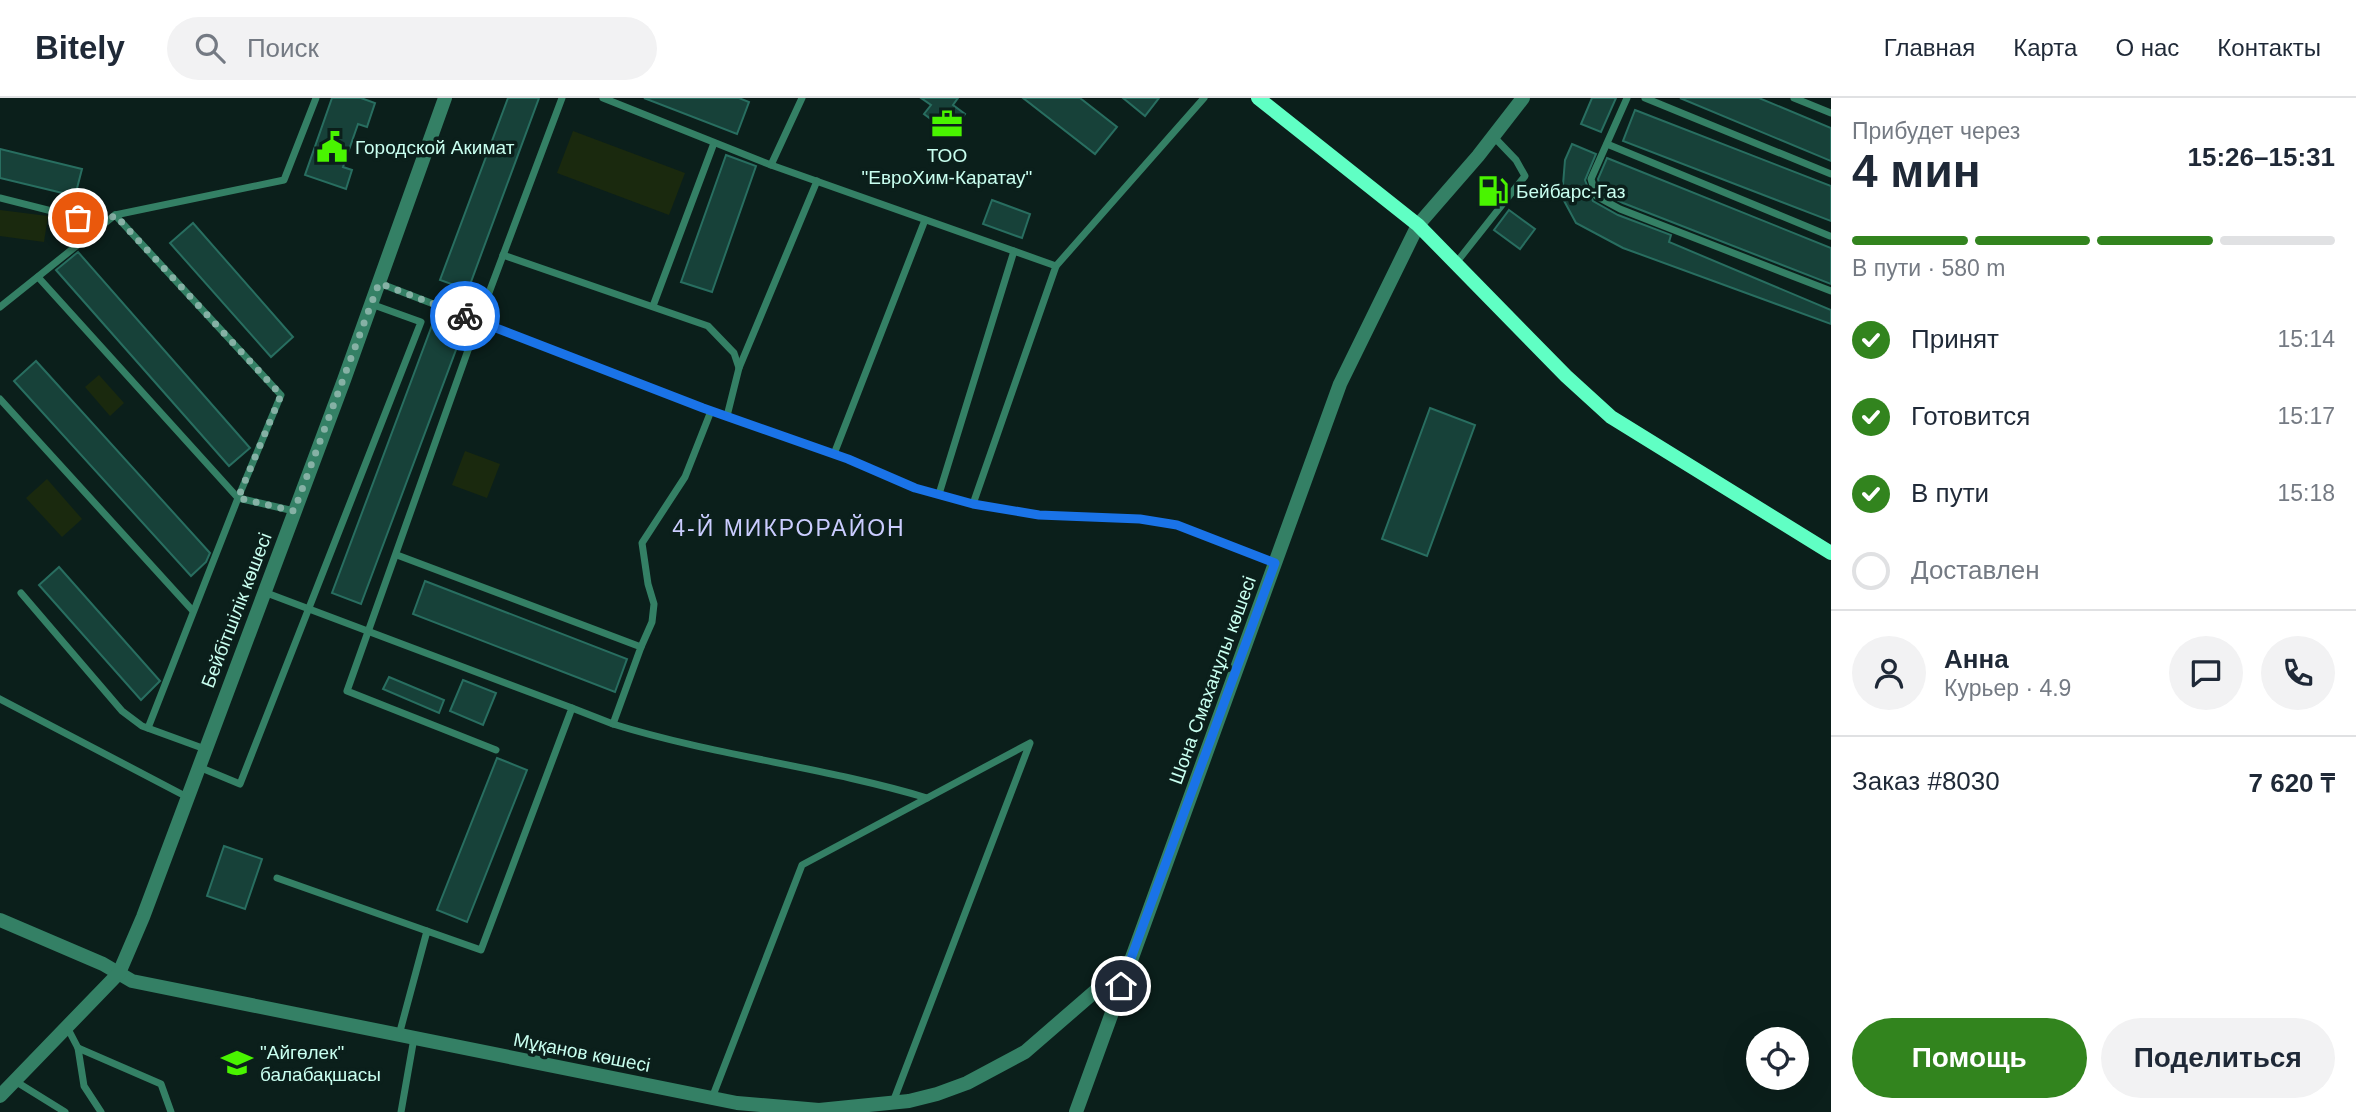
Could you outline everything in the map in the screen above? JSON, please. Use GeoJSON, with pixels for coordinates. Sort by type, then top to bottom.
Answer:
{"type":"FeatureCollection","features":[{"type":"Feature","properties":{"kind":"main road"},"geometry":{"type":"LineString","coordinates":[[1258,98],[1418,225],[1566,376],[1611,417],[1831,553]]}},
{"type":"Feature","properties":{"kind":"street","name":"Бейбітшілік көшесі"},"geometry":{"type":"LineString","coordinates":[[0,1096],[119,973],[379,283],[445,98]]}},
{"type":"Feature","properties":{"kind":"street","name":"Шона Смаханұлы көшесі"},"geometry":{"type":"LineString","coordinates":[[1076,1112],[1340,384],[1418,225],[1522,98]]}},
{"type":"Feature","properties":{"kind":"street","name":"Мұқанов көшесі"},"geometry":{"type":"LineString","coordinates":[[0,920],[132,981],[737,1103],[819,1110],[928,1097],[967,1083],[1026,1052],[1130,961]]}},
{"type":"Feature","properties":{"kind":"lane"},"geometry":{"type":"LineString","coordinates":[[0,307],[115,215],[284,180],[316,98]]}},
{"type":"Feature","properties":{"kind":"lane"},"geometry":{"type":"LineString","coordinates":[[496,750],[347,691],[371,632],[478,321],[562,98]]}},
{"type":"Feature","properties":{"kind":"lane"},"geometry":{"type":"LineString","coordinates":[[603,98],[771,165],[1056,266]]}},
{"type":"Feature","properties":{"kind":"lane"},"geometry":{"type":"LineString","coordinates":[[771,165],[802,98]]}},
{"type":"Feature","properties":{"kind":"lane"},"geometry":{"type":"LineString","coordinates":[[973,504],[1056,266],[1204,98]]}},
{"type":"Feature","properties":{"kind":"lane"},"geometry":{"type":"LineString","coordinates":[[1627,98],[1591,179],[1596,196],[1620,209],[1831,291]]}},
{"type":"Feature","properties":{"kind":"lane"},"geometry":{"type":"LineString","coordinates":[[1645,98],[1831,174]]}},
{"type":"Feature","properties":{"kind":"lane"},"geometry":{"type":"LineString","coordinates":[[1794,98],[1831,113]]}},
{"type":"Feature","properties":{"kind":"lane"},"geometry":{"type":"LineString","coordinates":[[1456,263],[1525,176],[1516,160],[1493,136]]}},
{"type":"Feature","properties":{"kind":"lane"},"geometry":{"type":"LineString","coordinates":[[653,306],[714,143]]}},
{"type":"Feature","properties":{"kind":"lane"},"geometry":{"type":"LineString","coordinates":[[1606,144],[1830,236]]}},
{"type":"Feature","properties":{"kind":"lane"},"geometry":{"type":"LineString","coordinates":[[727,416],[739,368],[817,181]]}},
{"type":"Feature","properties":{"kind":"lane"},"geometry":{"type":"LineString","coordinates":[[0,198],[103,224]]}},
{"type":"Feature","properties":{"kind":"lane"},"geometry":{"type":"LineString","coordinates":[[115,215],[281,395],[148,728]]}},
{"type":"Feature","properties":{"kind":"lane"},"geometry":{"type":"LineString","coordinates":[[834,454],[925,220]]}},
{"type":"Feature","properties":{"kind":"lane"},"geometry":{"type":"LineString","coordinates":[[939,494],[1014,251]]}},
{"type":"Feature","properties":{"kind":"lane"},"geometry":{"type":"LineString","coordinates":[[503,255],[708,326],[734,353],[739,368]]}},
{"type":"Feature","properties":{"kind":"lane"},"geometry":{"type":"LineString","coordinates":[[38,277],[238,498],[294,511]]}},
{"type":"Feature","properties":{"kind":"lane"},"geometry":{"type":"LineString","coordinates":[[379,283],[711,411],[834,454],[915,488],[973,504],[1039,515],[1140,519],[1177,525],[1275,563]]}},
{"type":"Feature","properties":{"kind":"lane"},"geometry":{"type":"LineString","coordinates":[[199,766],[240,784],[421,322],[371,304]]}},
{"type":"Feature","properties":{"kind":"lane"},"geometry":{"type":"LineString","coordinates":[[0,399],[193,611]]}},
{"type":"Feature","properties":{"kind":"lane"},"geometry":{"type":"LineString","coordinates":[[613,724],[652,622],[654,604],[642,543],[685,477],[711,411]]}},
{"type":"Feature","properties":{"kind":"lane"},"geometry":{"type":"LineString","coordinates":[[397,555],[641,647]]}},
{"type":"Feature","properties":{"kind":"lane"},"geometry":{"type":"LineString","coordinates":[[263,592],[307,611],[371,632],[613,724],[673,743],[881,784],[927,798]]}},
{"type":"Feature","properties":{"kind":"lane"},"geometry":{"type":"LineString","coordinates":[[21,593],[122,711],[148,728],[205,749]]}},
{"type":"Feature","properties":{"kind":"lane"},"geometry":{"type":"LineString","coordinates":[[0,699],[187,797]]}},
{"type":"Feature","properties":{"kind":"lane"},"geometry":{"type":"LineString","coordinates":[[277,878],[481,950],[572,708]]}},
{"type":"Feature","properties":{"kind":"lane"},"geometry":{"type":"LineString","coordinates":[[712,1098],[802,865],[1030,743],[893,1103]]}},
{"type":"Feature","properties":{"kind":"lane"},"geometry":{"type":"LineString","coordinates":[[398,1035],[427,931]]}},
{"type":"Feature","properties":{"kind":"lane"},"geometry":{"type":"LineString","coordinates":[[67,1027],[78,1048],[84,1086],[101,1112]]}},
{"type":"Feature","properties":{"kind":"lane"},"geometry":{"type":"LineString","coordinates":[[401,1112],[414,1038]]}},
{"type":"Feature","properties":{"kind":"lane"},"geometry":{"type":"LineString","coordinates":[[78,1048],[161,1084],[171,1112]]}},
{"type":"Feature","properties":{"kind":"lane"},"geometry":{"type":"LineString","coordinates":[[15,1081],[65,1112]]}},
{"type":"Feature","properties":{"kind":"green space"},"geometry":{"type":"Polygon","coordinates":[[[573,131],[685,173],[669,215],[557,173],[573,131]]]}},
{"type":"Feature","properties":{"kind":"green space"},"geometry":{"type":"Polygon","coordinates":[[[0,210],[48,216],[44,242],[0,236],[0,210]]]}},
{"type":"Feature","properties":{"kind":"green space"},"geometry":{"type":"Polygon","coordinates":[[[99,375],[124,403],[110,416],[85,387],[99,375]]]}},
{"type":"Feature","properties":{"kind":"green space"},"geometry":{"type":"Polygon","coordinates":[[[465,451],[500,464],[487,498],[452,485],[465,451]]]}},
{"type":"Feature","properties":{"kind":"green space"},"geometry":{"type":"Polygon","coordinates":[[[47,479],[82,519],[62,537],[26,498],[47,479]]]}},
{"type":"Feature","properties":{"kind":"building","name":"Городской Акимат"},"geometry":{"type":"Polygon","coordinates":[[[332,98],[361,98],[375,103],[367,127],[358,124],[343,167],[352,170],[346,189],[305,175],[332,98]]]}},
{"type":"Feature","properties":{"kind":"building"},"geometry":{"type":"Polygon","coordinates":[[[508,98],[539,98],[468,290],[440,280],[508,98]]]}},
{"type":"Feature","properties":{"kind":"building"},"geometry":{"type":"Polygon","coordinates":[[[644,98],[739,98],[749,102],[737,134],[644,98]]]}},
{"type":"Feature","properties":{"kind":"building","name":"ТОО \"ЕвроХим-Каратау\""},"geometry":{"type":"Polygon","coordinates":[[[921,98],[958,98],[953,105],[965,114],[951,134],[924,114],[931,105],[921,98]]]}},
{"type":"Feature","properties":{"kind":"building"},"geometry":{"type":"Polygon","coordinates":[[[1023,98],[1080,98],[1117,127],[1095,154],[1023,98]]]}},
{"type":"Feature","properties":{"kind":"building"},"geometry":{"type":"Polygon","coordinates":[[[1123,98],[1159,98],[1145,116],[1123,98]]]}},
{"type":"Feature","properties":{"kind":"building"},"geometry":{"type":"Polygon","coordinates":[[[1592,98],[1616,98],[1601,132],[1581,124],[1592,98]]]}},
{"type":"Feature","properties":{"kind":"building"},"geometry":{"type":"Polygon","coordinates":[[[1680,98],[1759,98],[1831,128],[1831,161],[1680,98]]]}},
{"type":"Feature","properties":{"kind":"building"},"geometry":{"type":"Polygon","coordinates":[[[1635,110],[1831,186],[1831,221],[1623,141],[1635,110]]]}},
{"type":"Feature","properties":{"kind":"building"},"geometry":{"type":"Polygon","coordinates":[[[1572,144],[1596,154],[1585,180],[1593,201],[1618,215],[1671,235],[1669,242],[1831,310],[1831,324],[1623,248],[1576,223],[1562,197],[1565,160],[1572,144]]]}},
{"type":"Feature","properties":{"kind":"building"},"geometry":{"type":"Polygon","coordinates":[[[0,149],[82,169],[75,196],[0,178],[0,149]]]}},
{"type":"Feature","properties":{"kind":"building"},"geometry":{"type":"Polygon","coordinates":[[[726,155],[756,166],[712,292],[681,282],[726,155]]]}},
{"type":"Feature","properties":{"kind":"building"},"geometry":{"type":"Polygon","coordinates":[[[1607,158],[1831,248],[1831,284],[1601,192],[1598,179],[1607,158]]]}},
{"type":"Feature","properties":{"kind":"building"},"geometry":{"type":"Polygon","coordinates":[[[992,200],[1030,214],[1022,238],[983,224],[992,200]]]}},
{"type":"Feature","properties":{"kind":"building"},"geometry":{"type":"Polygon","coordinates":[[[1509,210],[1535,229],[1520,249],[1494,230],[1509,210]]]}},
{"type":"Feature","properties":{"kind":"building"},"geometry":{"type":"Polygon","coordinates":[[[193,223],[293,337],[271,357],[170,243],[193,223]]]}},
{"type":"Feature","properties":{"kind":"building"},"geometry":{"type":"Polygon","coordinates":[[[78,252],[250,448],[229,466],[56,270],[78,252]]]}},
{"type":"Feature","properties":{"kind":"building"},"geometry":{"type":"Polygon","coordinates":[[[434,320],[463,331],[361,604],[332,593],[434,320]]]}},
{"type":"Feature","properties":{"kind":"building"},"geometry":{"type":"Polygon","coordinates":[[[36,361],[210,553],[206,562],[191,576],[14,381],[36,361]]]}},
{"type":"Feature","properties":{"kind":"building"},"geometry":{"type":"Polygon","coordinates":[[[1430,408],[1475,425],[1427,556],[1382,539],[1430,408]]]}},
{"type":"Feature","properties":{"kind":"building"},"geometry":{"type":"Polygon","coordinates":[[[59,567],[160,681],[141,700],[39,585],[59,567]]]}},
{"type":"Feature","properties":{"kind":"building"},"geometry":{"type":"Polygon","coordinates":[[[425,581],[627,659],[615,692],[413,614],[425,581]]]}},
{"type":"Feature","properties":{"kind":"building"},"geometry":{"type":"Polygon","coordinates":[[[389,677],[444,700],[439,713],[383,689],[389,677]]]}},
{"type":"Feature","properties":{"kind":"building"},"geometry":{"type":"Polygon","coordinates":[[[463,680],[496,693],[483,725],[450,711],[463,680]]]}},
{"type":"Feature","properties":{"kind":"building"},"geometry":{"type":"Polygon","coordinates":[[[497,758],[527,770],[467,922],[437,910],[497,758]]]}},
{"type":"Feature","properties":{"kind":"building"},"geometry":{"type":"Polygon","coordinates":[[[224,846],[262,859],[245,909],[207,896],[224,846]]]}},
{"type":"Feature","properties":{"kind":"way so far"},"geometry":{"type":"LineString","coordinates":[[78,218],[103,224],[115,215],[281,395],[238,498],[294,511],[379,283],[465,316]]}},
{"type":"Feature","properties":{"kind":"place","name":"ТОО \"ЕвроХим-Каратау\""},"geometry":{"type":"Point","coordinates":[947,124]}},
{"type":"Feature","properties":{"kind":"place","name":"Городской Акимат"},"geometry":{"type":"Point","coordinates":[332,147]}},
{"type":"Feature","properties":{"kind":"place","name":"Бейбарс-Газ"},"geometry":{"type":"Point","coordinates":[1493,191]}},
{"type":"Feature","properties":{"kind":"place","name":"\"Айгөлек\" балабақшасы"},"geometry":{"type":"Point","coordinates":[237,1063]}},
{"type":"Feature","properties":{"kind":"district","name":"4-Й МИКРОРАЙОН"},"geometry":{"type":"Point","coordinates":[789,528]}},
{"type":"Feature","properties":{"kind":"route"},"geometry":{"type":"LineString","coordinates":[[465,316],[703,408],[848,459],[915,488],[973,504],[1039,515],[1140,519],[1177,525],[1275,563],[1121,986]]}}]}
